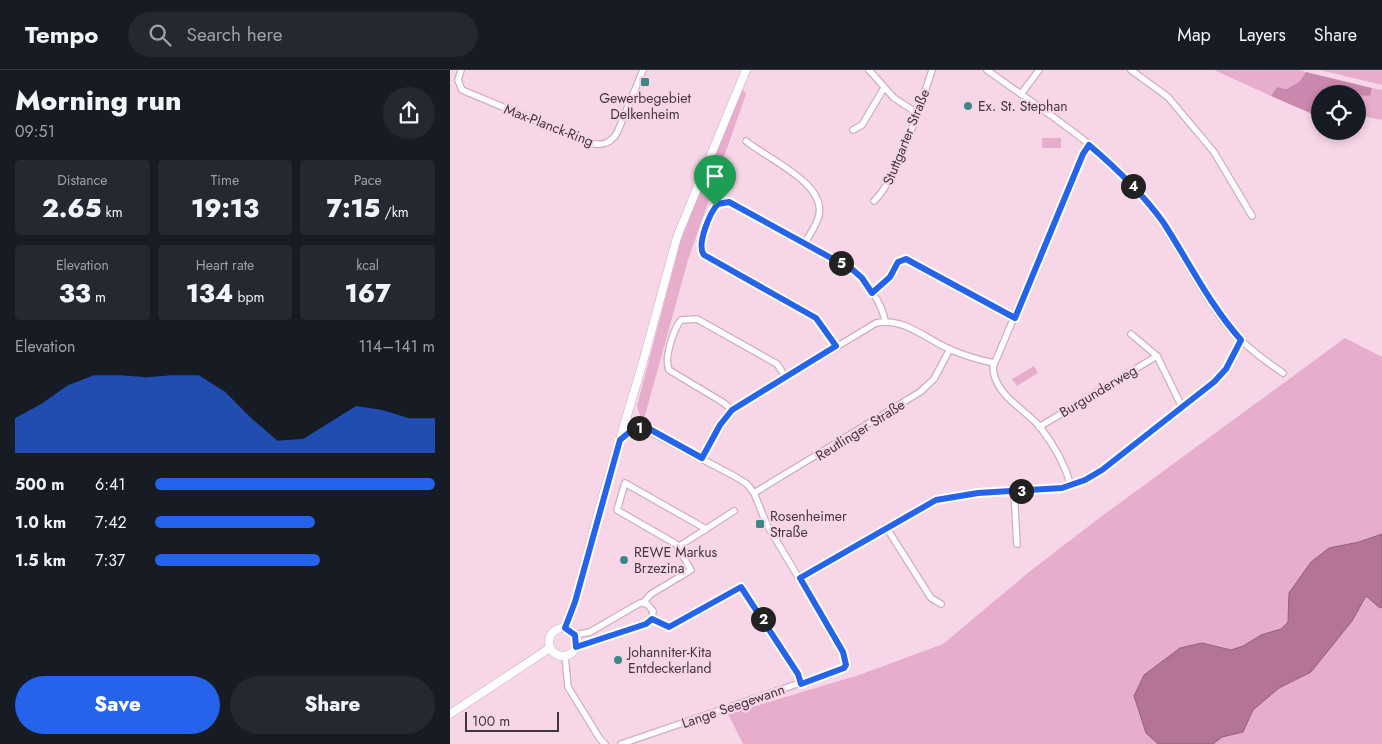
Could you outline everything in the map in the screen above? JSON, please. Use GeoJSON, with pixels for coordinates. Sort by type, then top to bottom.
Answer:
{"type":"FeatureCollection","features":[{"type":"Feature","properties":{"kind":"main road"},"geometry":{"type":"LineString","coordinates":[[565,628],[575,602],[677,237],[746,70]]}},
{"type":"Feature","properties":{"kind":"main road"},"geometry":{"type":"LineString","coordinates":[[565,628],[575,635],[576,647],[572,653],[565,656],[556,655],[550,648],[549,640],[553,632],[565,628]]}},
{"type":"Feature","properties":{"kind":"main road"},"geometry":{"type":"LineString","coordinates":[[450,714],[550,648]]}},
{"type":"Feature","properties":{"kind":"street","name":"Max-Planck-Ring"},"geometry":{"type":"LineString","coordinates":[[461,70],[458,80],[462,90],[590,143],[602,145],[614,139],[643,70]]}},
{"type":"Feature","properties":{"kind":"street"},"geometry":{"type":"LineString","coordinates":[[870,70],[884,88],[902,105],[917,113]]}},
{"type":"Feature","properties":{"kind":"street","name":"Stuttgarter Straße"},"geometry":{"type":"LineString","coordinates":[[874,201],[883,191],[917,113],[932,70]]}},
{"type":"Feature","properties":{"kind":"street"},"geometry":{"type":"LineString","coordinates":[[987,70],[1089,145],[1144,198],[1164,224],[1210,301],[1241,340],[1283,373]]}},
{"type":"Feature","properties":{"kind":"street"},"geometry":{"type":"LineString","coordinates":[[1021,94],[1039,70]]}},
{"type":"Feature","properties":{"kind":"street"},"geometry":{"type":"LineString","coordinates":[[1131,70],[1168,97],[1208,145],[1252,216]]}},
{"type":"Feature","properties":{"kind":"street"},"geometry":{"type":"LineString","coordinates":[[852,130],[862,124],[884,88]]}},
{"type":"Feature","properties":{"kind":"street"},"geometry":{"type":"LineString","coordinates":[[746,141],[792,172],[815,194],[819,206],[819,215],[805,243]]}},
{"type":"Feature","properties":{"kind":"street"},"geometry":{"type":"LineString","coordinates":[[1071,486],[1066,469],[1054,446],[1039,427],[1006,396],[995,378],[994,363],[1015,318],[1083,154],[1089,145]]}},
{"type":"Feature","properties":{"kind":"street"},"geometry":{"type":"LineString","coordinates":[[836,346],[816,318],[704,255],[700,245],[715,206],[726,201],[853,270],[862,278],[872,293],[883,312],[885,321]]}},
{"type":"Feature","properties":{"kind":"street"},"geometry":{"type":"LineString","coordinates":[[872,293],[890,277],[898,262],[906,259],[1015,318]]}},
{"type":"Feature","properties":{"kind":"street"},"geometry":{"type":"LineString","coordinates":[[732,410],[724,403],[669,370],[667,361],[676,328],[681,320],[691,318],[697,320],[777,364],[785,376]]}},
{"type":"Feature","properties":{"kind":"street"},"geometry":{"type":"LineString","coordinates":[[702,458],[720,425],[732,410],[867,327],[885,321],[900,323],[950,349],[994,363]]}},
{"type":"Feature","properties":{"kind":"street"},"geometry":{"type":"LineString","coordinates":[[1131,334],[1157,356],[1182,406]]}},
{"type":"Feature","properties":{"kind":"street"},"geometry":{"type":"LineString","coordinates":[[626,419],[644,426],[742,480],[754,493],[768,525],[800,578],[926,504],[947,497],[1049,490],[1071,486],[1102,470],[1226,369],[1241,340]]}},
{"type":"Feature","properties":{"kind":"street","name":"Reutlinger Straße"},"geometry":{"type":"LineString","coordinates":[[754,493],[920,392],[934,379],[950,349]]}},
{"type":"Feature","properties":{"kind":"street","name":"Burgunderweg"},"geometry":{"type":"LineString","coordinates":[[1039,427],[1157,356]]}},
{"type":"Feature","properties":{"kind":"street"},"geometry":{"type":"LineString","coordinates":[[620,440],[632,430],[644,426]]}},
{"type":"Feature","properties":{"kind":"street"},"geometry":{"type":"LineString","coordinates":[[575,635],[590,632],[643,603],[651,594],[690,570],[678,547],[618,512],[616,508],[626,482],[706,529]]}},
{"type":"Feature","properties":{"kind":"street"},"geometry":{"type":"LineString","coordinates":[[1014,492],[1017,544]]}},
{"type":"Feature","properties":{"kind":"street"},"geometry":{"type":"LineString","coordinates":[[678,547],[734,511]]}},
{"type":"Feature","properties":{"kind":"street"},"geometry":{"type":"LineString","coordinates":[[886,527],[931,598],[941,604]]}},
{"type":"Feature","properties":{"kind":"street","name":"Lange Seegewann"},"geometry":{"type":"LineString","coordinates":[[620,744],[801,684],[846,667],[843,652],[800,578]]}},
{"type":"Feature","properties":{"kind":"street"},"geometry":{"type":"LineString","coordinates":[[652,619],[669,627],[741,587],[798,674],[801,684]]}},
{"type":"Feature","properties":{"kind":"street"},"geometry":{"type":"LineString","coordinates":[[643,603],[651,608],[652,619]]}},
{"type":"Feature","properties":{"kind":"street"},"geometry":{"type":"LineString","coordinates":[[576,647],[646,624],[652,619]]}},
{"type":"Feature","properties":{"kind":"street"},"geometry":{"type":"LineString","coordinates":[[565,656],[568,687],[600,739],[606,744]]}},
{"type":"Feature","properties":{"kind":"shaded area"},"geometry":{"type":"Polygon","coordinates":[[[1214,70],[1298,70],[1306,72],[1299,82],[1285,89],[1277,87],[1271,96],[1214,70]]]}},
{"type":"Feature","properties":{"kind":"shaded area"},"geometry":{"type":"Polygon","coordinates":[[[1320,70],[1382,70],[1382,85],[1320,70]]]}},
{"type":"Feature","properties":{"kind":"shaded area"},"geometry":{"type":"Polygon","coordinates":[[[1306,72],[1360,85],[1311,85],[1311,114],[1271,96],[1277,87],[1286,89],[1299,82],[1306,72]]]}},
{"type":"Feature","properties":{"kind":"shaded area"},"geometry":{"type":"Polygon","coordinates":[[[1366,87],[1372,88],[1370,96],[1366,96],[1366,87]]]}},
{"type":"Feature","properties":{"kind":"shaded area"},"geometry":{"type":"Polygon","coordinates":[[[1372,88],[1382,90],[1382,120],[1366,117],[1366,96],[1369,96],[1372,88]]]}},
{"type":"Feature","properties":{"kind":"shaded area"},"geometry":{"type":"Polygon","coordinates":[[[743,89],[746,94],[688,260],[644,419],[640,416],[637,406],[680,243],[692,209],[743,89]]]}},
{"type":"Feature","properties":{"kind":"shaded area"},"geometry":{"type":"Polygon","coordinates":[[[1042,138],[1061,138],[1061,148],[1042,148],[1042,138]]]}},
{"type":"Feature","properties":{"kind":"shaded area"},"geometry":{"type":"Polygon","coordinates":[[[1345,338],[1382,357],[1382,744],[743,744],[728,714],[859,675],[943,644],[1029,572],[1102,516],[1345,338]]]}},
{"type":"Feature","properties":{"kind":"shaded area"},"geometry":{"type":"Polygon","coordinates":[[[1034,366],[1038,373],[1017,386],[1012,379],[1034,366]]]}},
{"type":"Feature","properties":{"kind":"shaded area"},"geometry":{"type":"Polygon","coordinates":[[[1382,534],[1382,607],[1380,608],[1366,596],[1352,621],[1311,672],[1279,688],[1253,710],[1243,732],[1222,737],[1213,744],[1158,744],[1146,733],[1134,696],[1144,675],[1180,648],[1202,643],[1231,650],[1243,646],[1261,635],[1281,629],[1288,622],[1289,593],[1311,562],[1329,548],[1359,542],[1382,534]]]}},
{"type":"Feature","properties":{"kind":"place","name":"Gewerbegebiet Delkenheim"},"geometry":{"type":"Point","coordinates":[645,82]}},
{"type":"Feature","properties":{"kind":"place","name":"Ex. St. Stephan"},"geometry":{"type":"Point","coordinates":[968,106]}},
{"type":"Feature","properties":{"kind":"place","name":"Rosenheimer Straße"},"geometry":{"type":"Point","coordinates":[760,524]}},
{"type":"Feature","properties":{"kind":"place","name":"REWE Markus Brzezina"},"geometry":{"type":"Point","coordinates":[624,560]}},
{"type":"Feature","properties":{"kind":"place","name":"Johanniter-Kita Entdeckerland"},"geometry":{"type":"Point","coordinates":[618,660]}},
{"type":"Feature","properties":{"kind":"route"},"geometry":{"type":"LineString","coordinates":[[1089,145],[1128,180],[1144,198],[1164,224],[1210,301],[1226,324],[1241,340],[1235,349],[1230,363],[1214,382],[1102,470],[1085,480],[1071,486],[1049,490],[978,493],[936,500],[926,504],[800,578],[843,652],[846,660],[846,667],[844,668],[801,684],[798,674],[745,590],[741,587],[667,628],[660,622],[652,619],[646,624],[586,642],[576,647],[577,639],[575,635],[565,628],[575,602],[599,509],[620,440],[632,430],[644,426],[702,458],[720,425],[732,410],[836,346],[816,318],[701,252],[701,241],[715,206],[721,202],[729,202],[853,270],[862,278],[872,293],[890,277],[898,262],[906,259],[911,260],[1015,318],[1083,154],[1089,145]]}}]}
